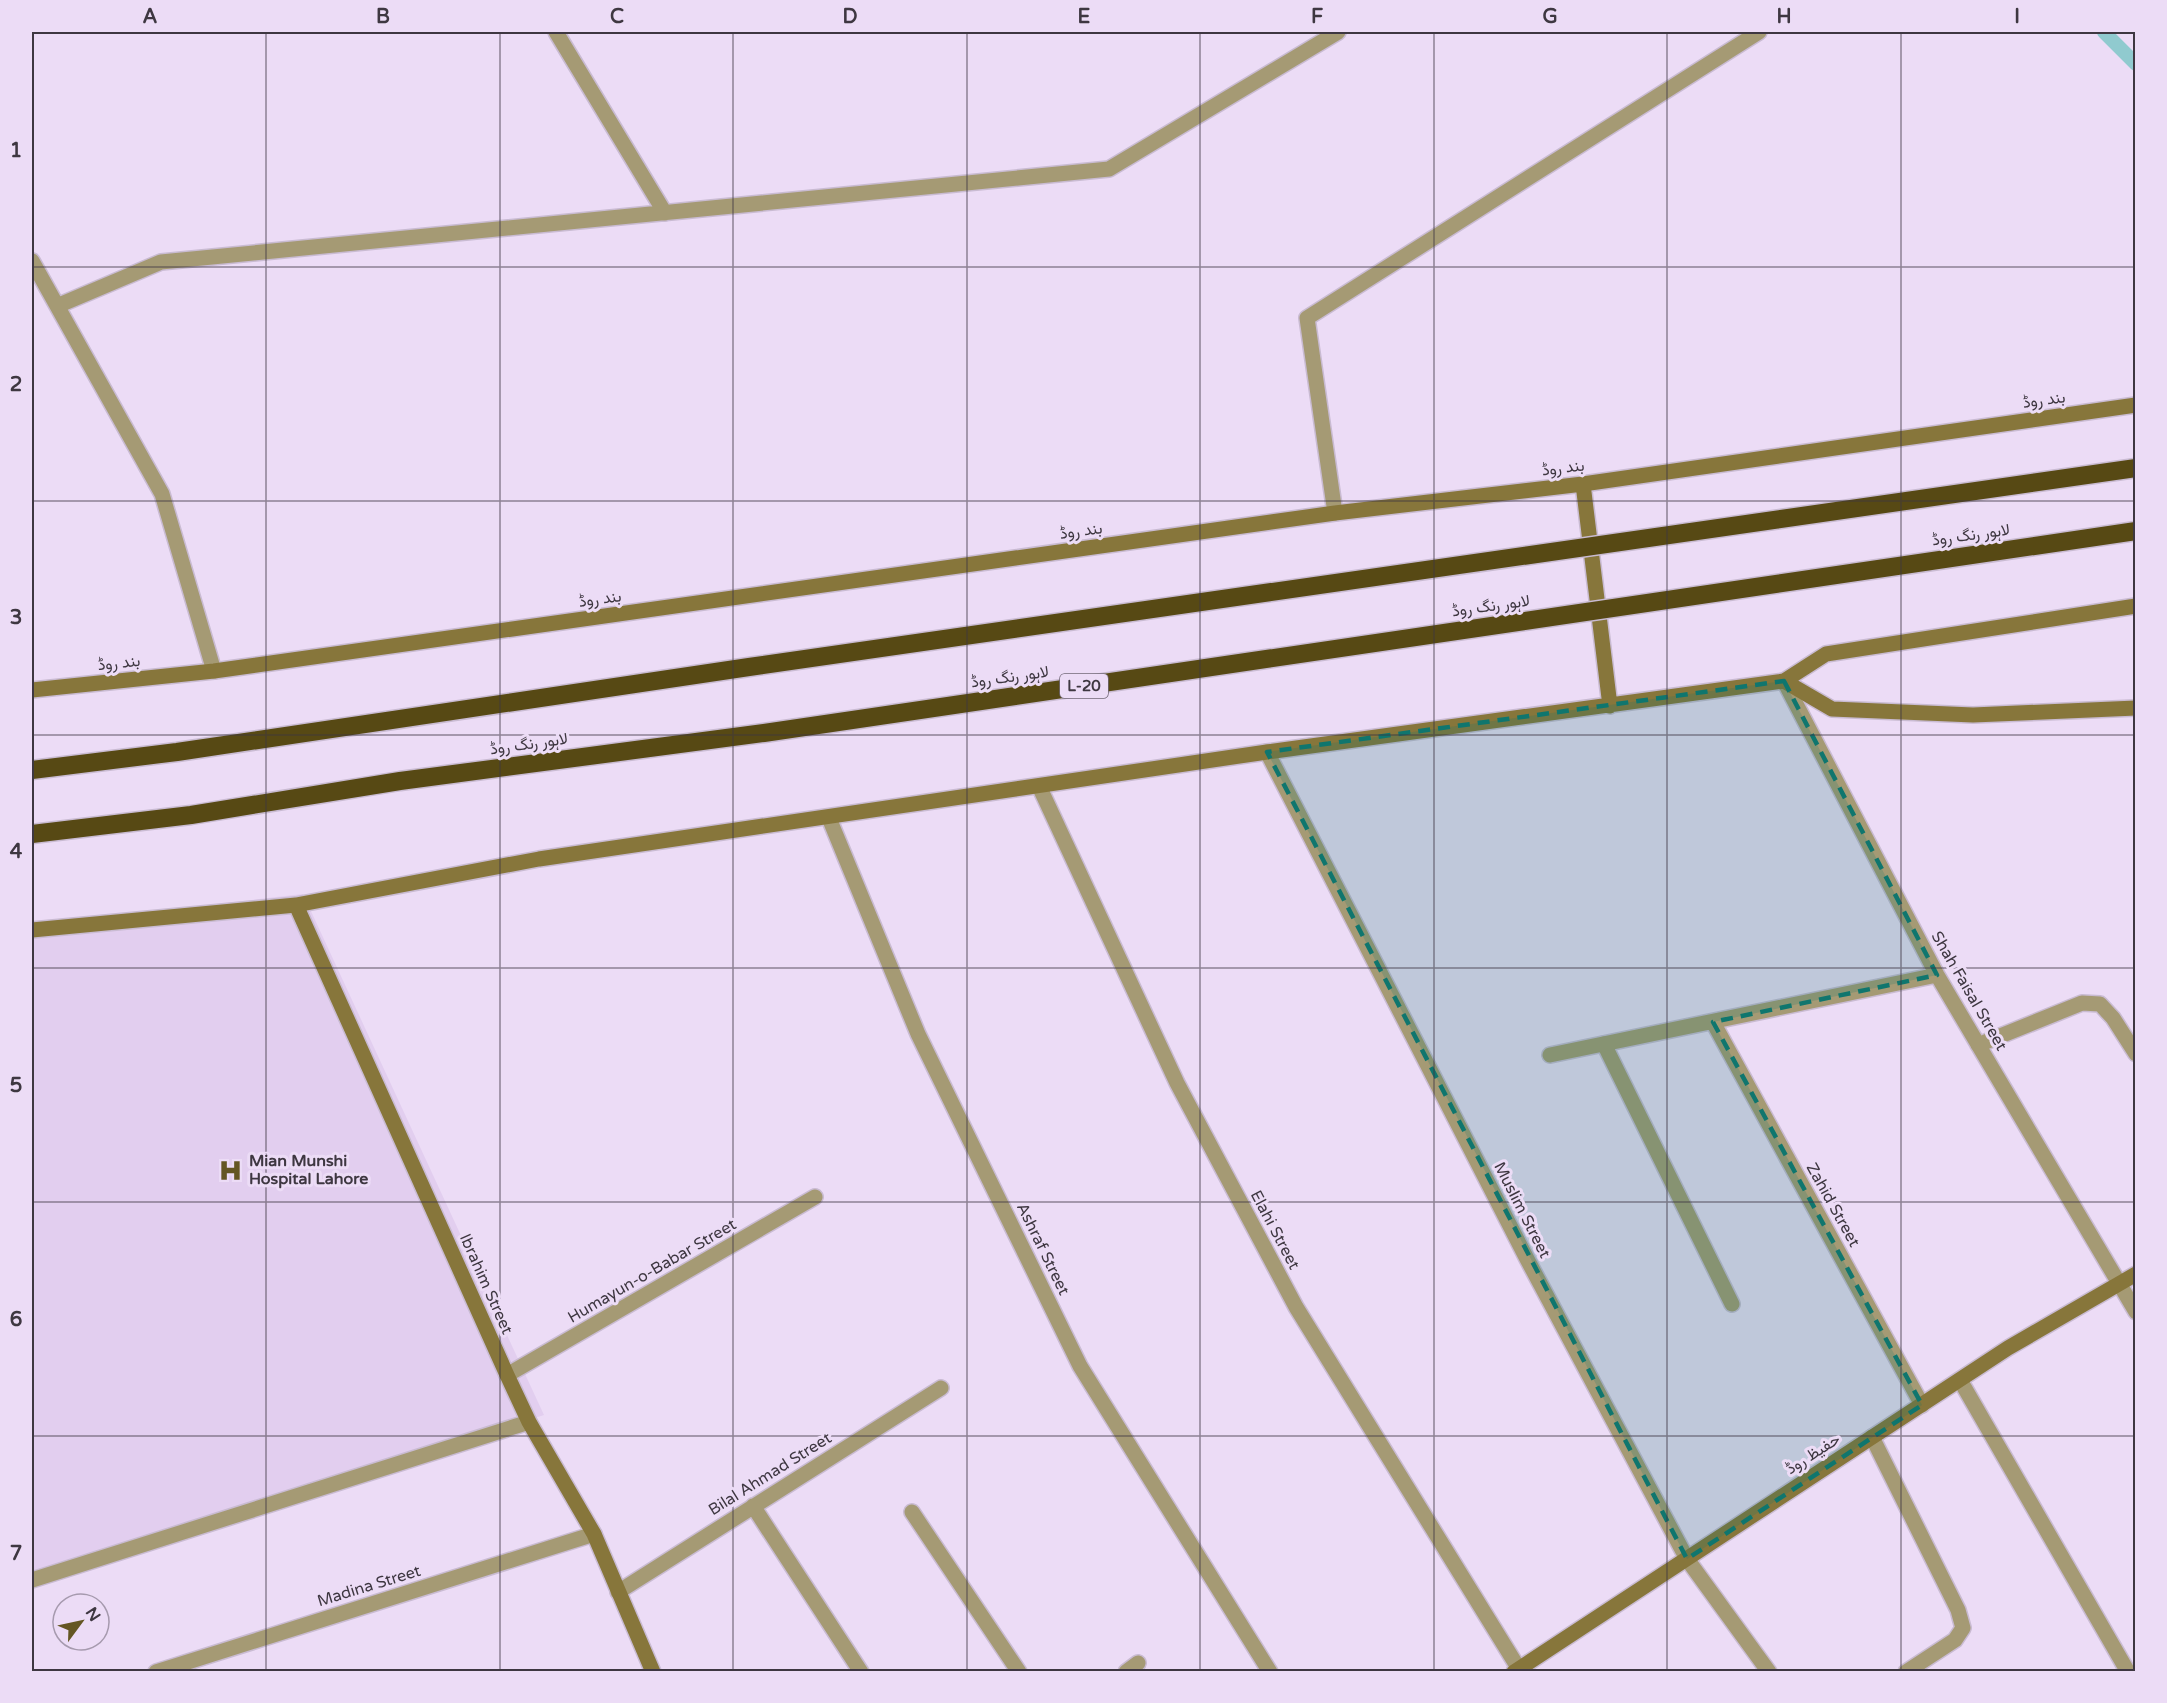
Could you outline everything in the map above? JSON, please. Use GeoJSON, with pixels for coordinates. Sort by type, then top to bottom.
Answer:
{"type":"FeatureCollection","features":[{"type":"Feature","properties":{"kind":"highway"},"geometry":{"type":"LineString","coordinates":[[32,770],[188,750],[2136,468]]}},
{"type":"Feature","properties":{"kind":"highway","name":"لاہور رنگ روڈ"},"geometry":{"type":"LineString","coordinates":[[32,834],[191,815],[400,781],[776,731],[2136,531]]}},
{"type":"Feature","properties":{"kind":"main road","name":"بند روڈ"},"geometry":{"type":"LineString","coordinates":[[32,690],[214,671],[1335,513],[1583,484],[2136,405]]}},
{"type":"Feature","properties":{"kind":"main road"},"geometry":{"type":"LineString","coordinates":[[1583,484],[1610,705]]}},
{"type":"Feature","properties":{"kind":"main road"},"geometry":{"type":"LineString","coordinates":[[32,930],[296,905],[539,859],[1267,752],[1784,681],[1826,654],[2136,606]]}},
{"type":"Feature","properties":{"kind":"main road"},"geometry":{"type":"LineString","coordinates":[[1784,681],[1832,710],[1973,715],[2136,708]]}},
{"type":"Feature","properties":{"kind":"main road","name":"Ibrahim Street"},"geometry":{"type":"LineString","coordinates":[[296,905],[507,1376],[530,1422],[594,1534],[653,1671]]}},
{"type":"Feature","properties":{"kind":"main road","name":"حفیظ روڈ"},"geometry":{"type":"LineString","coordinates":[[1517,1670],[2008,1348],[2136,1274]]}},
{"type":"Feature","properties":{"kind":"street"},"geometry":{"type":"LineString","coordinates":[[556,32],[665,213]]}},
{"type":"Feature","properties":{"kind":"street"},"geometry":{"type":"LineString","coordinates":[[57,306],[160,262],[1109,169],[1338,32]]}},
{"type":"Feature","properties":{"kind":"street"},"geometry":{"type":"LineString","coordinates":[[1335,513],[1307,318],[1759,32]]}},
{"type":"Feature","properties":{"kind":"street"},"geometry":{"type":"LineString","coordinates":[[32,261],[162,494],[214,671]]}},
{"type":"Feature","properties":{"kind":"street","name":"Shah Faisal Street"},"geometry":{"type":"LineString","coordinates":[[1784,681],[1937,975],[2136,1312]]}},
{"type":"Feature","properties":{"kind":"street","name":"Muslim Street"},"geometry":{"type":"LineString","coordinates":[[1267,752],[1527,1258],[1687,1559],[1769,1671]]}},
{"type":"Feature","properties":{"kind":"street","name":"Elahi Street"},"geometry":{"type":"LineString","coordinates":[[1039,786],[1177,1083],[1296,1307],[1517,1670]]}},
{"type":"Feature","properties":{"kind":"street","name":"Ashraf Street"},"geometry":{"type":"LineString","coordinates":[[829,818],[918,1034],[1080,1366],[1270,1671]]}},
{"type":"Feature","properties":{"kind":"street"},"geometry":{"type":"LineString","coordinates":[[1550,1055],[1937,975]]}},
{"type":"Feature","properties":{"kind":"street"},"geometry":{"type":"LineString","coordinates":[[1978,1045],[2082,1003],[2100,1004],[2113,1018],[2136,1054]]}},
{"type":"Feature","properties":{"kind":"street","name":"Zahid Street"},"geometry":{"type":"LineString","coordinates":[[1713,1022],[1922,1405]]}},
{"type":"Feature","properties":{"kind":"street"},"geometry":{"type":"LineString","coordinates":[[1604,1044],[1732,1304]]}},
{"type":"Feature","properties":{"kind":"street","name":"Humayun-o-Babar Street"},"geometry":{"type":"LineString","coordinates":[[507,1376],[815,1197]]}},
{"type":"Feature","properties":{"kind":"street"},"geometry":{"type":"LineString","coordinates":[[1960,1380],[2128,1671]]}},
{"type":"Feature","properties":{"kind":"street","name":"Bilal Ahmad Street"},"geometry":{"type":"LineString","coordinates":[[618,1592],[941,1388]]}},
{"type":"Feature","properties":{"kind":"street"},"geometry":{"type":"LineString","coordinates":[[32,1580],[530,1422]]}},
{"type":"Feature","properties":{"kind":"street"},"geometry":{"type":"LineString","coordinates":[[1872,1437],[1958,1610],[1963,1628],[1956,1640],[1906,1671]]}},
{"type":"Feature","properties":{"kind":"street"},"geometry":{"type":"LineString","coordinates":[[753,1506],[861,1671]]}},
{"type":"Feature","properties":{"kind":"street"},"geometry":{"type":"LineString","coordinates":[[912,1512],[1019,1671]]}},
{"type":"Feature","properties":{"kind":"street","name":"Madina Street"},"geometry":{"type":"LineString","coordinates":[[156,1671],[594,1534]]}},
{"type":"Feature","properties":{"kind":"highlighted area"},"geometry":{"type":"Polygon","coordinates":[[[1784,681],[1937,975],[1713,1022],[1922,1405],[1687,1559],[1267,752],[1784,681]]]}},
{"type":"Feature","properties":{"kind":"shaded area","name":"Mian Munshi Hospital Lahore"},"geometry":{"type":"Polygon","coordinates":[[[303,894],[544,1415],[32,1580],[32,925],[303,894]]]}},
{"type":"Feature","properties":{"kind":"waterway"},"geometry":{"type":"LineString","coordinates":[[2104,32],[2136,64]]}},
{"type":"Feature","properties":{"kind":"place","name":"Mian Munshi Hospital Lahore"},"geometry":{"type":"Point","coordinates":[231,1170]}}]}
